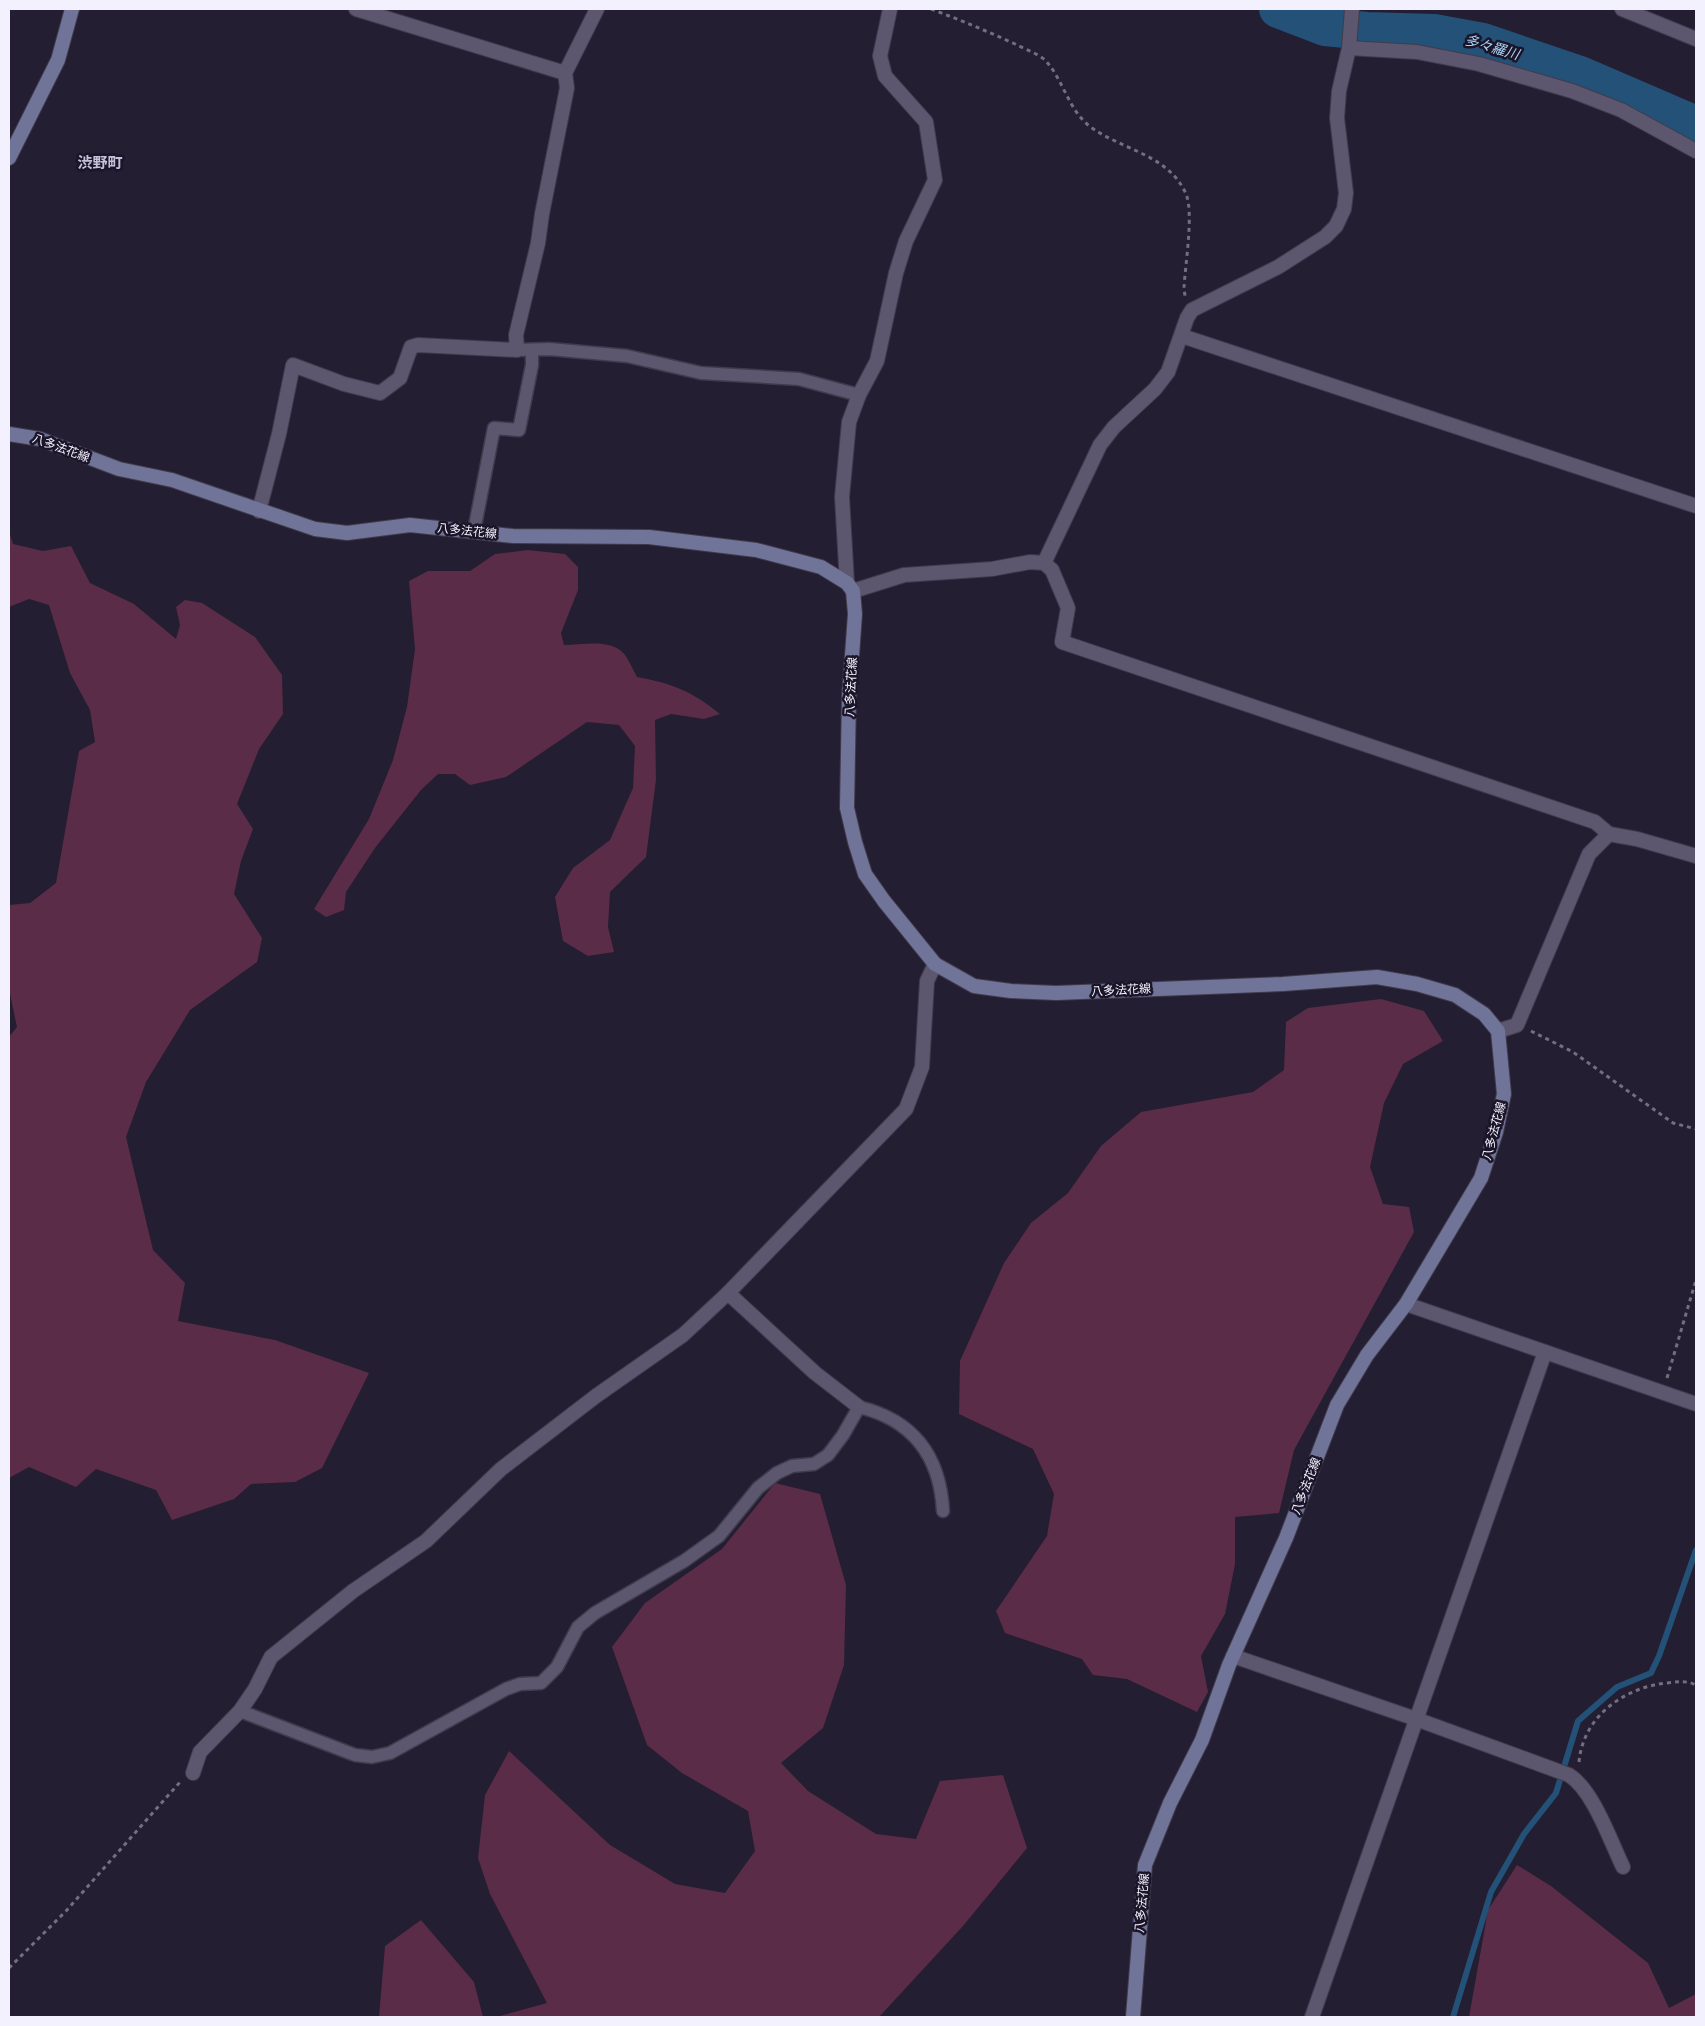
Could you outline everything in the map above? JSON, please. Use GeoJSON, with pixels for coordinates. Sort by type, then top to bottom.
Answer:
{"type":"FeatureCollection","features":[{"type":"Feature","properties":{"kind":"main road"},"geometry":{"type":"LineString","coordinates":[[9,158],[58,60],[72,9]]}},
{"type":"Feature","properties":{"kind":"main road","name":"八多法花線"},"geometry":{"type":"LineString","coordinates":[[9,434],[40,439],[119,469],[172,480],[315,529],[347,533],[410,525],[513,536],[650,537],[756,550],[821,567],[850,587],[854,614],[849,697],[847,808],[866,874],[884,901],[935,964],[974,986],[1012,991],[1056,993],[1283,984],[1377,977],[1417,984],[1455,995],[1484,1014],[1498,1031],[1504,1094],[1496,1132],[1481,1178],[1406,1304],[1367,1355],[1337,1406],[1286,1538],[1233,1656],[1202,1740],[1170,1803],[1145,1865],[1133,2017]]}},
{"type":"Feature","properties":{"kind":"street"},"geometry":{"type":"LineString","coordinates":[[356,9],[565,73]]}},
{"type":"Feature","properties":{"kind":"street"},"geometry":{"type":"LineString","coordinates":[[259,511],[279,434],[293,365],[344,384],[380,393],[400,378],[411,347],[418,345],[517,350],[516,336],[538,243],[567,88],[565,73],[598,9]]}},
{"type":"Feature","properties":{"kind":"street"},"geometry":{"type":"LineString","coordinates":[[890,9],[880,56],[885,76],[926,122],[936,180],[906,241],[896,274],[877,361],[859,395],[849,422],[842,497],[850,587],[904,575],[992,569],[1030,562],[1044,563],[1052,570],[1068,608],[1062,642],[1595,822],[1610,834],[1637,839],[1696,856]]}},
{"type":"Feature","properties":{"kind":"street"},"geometry":{"type":"LineString","coordinates":[[1622,9],[1696,39]]}},
{"type":"Feature","properties":{"kind":"street"},"geometry":{"type":"LineString","coordinates":[[1044,563],[1100,445],[1114,427],[1155,389],[1168,372],[1187,318],[1192,310],[1278,267],[1325,237],[1336,226],[1344,209],[1346,193],[1337,118],[1339,91],[1349,44],[1352,14]]}},
{"type":"Feature","properties":{"kind":"street"},"geometry":{"type":"LineString","coordinates":[[1349,44],[1417,52],[1479,64],[1572,91],[1621,110],[1696,152]]}},
{"type":"Feature","properties":{"kind":"street"},"geometry":{"type":"LineString","coordinates":[[1182,336],[1696,506]]}},
{"type":"Feature","properties":{"kind":"street"},"geometry":{"type":"LineString","coordinates":[[1498,1031],[1516,1025],[1589,854],[1610,834]]}},
{"type":"Feature","properties":{"kind":"street"},"geometry":{"type":"LineString","coordinates":[[194,1773],[200,1752],[240,1711],[255,1689],[271,1657],[353,1591],[426,1541],[501,1469],[596,1396],[683,1335],[728,1293],[906,1109],[922,1067],[927,981],[935,964]]}},
{"type":"Feature","properties":{"kind":"street"},"geometry":{"type":"LineString","coordinates":[[728,1293],[815,1373],[859,1407]]}},
{"type":"Feature","properties":{"kind":"street"},"geometry":{"type":"LineString","coordinates":[[1406,1304],[1696,1404]]}},
{"type":"Feature","properties":{"kind":"street"},"geometry":{"type":"LineString","coordinates":[[1312,2017],[1545,1352]]}},
{"type":"Feature","properties":{"kind":"street"},"geometry":{"type":"LineString","coordinates":[[1233,1656],[1416,1719],[1568,1775],[1588,1795],[1623,1867]]}},
{"type":"Feature","properties":{"kind":"lane"},"geometry":{"type":"LineString","coordinates":[[517,350],[549,349],[627,356],[701,373],[800,379],[859,395]]}},
{"type":"Feature","properties":{"kind":"lane"},"geometry":{"type":"LineString","coordinates":[[474,531],[494,428],[519,430],[532,365],[532,350]]}},
{"type":"Feature","properties":{"kind":"lane"},"geometry":{"type":"LineString","coordinates":[[240,1711],[355,1755],[372,1757],[390,1753],[506,1689],[520,1684],[541,1683],[557,1667],[578,1626],[595,1613],[684,1561],[719,1536],[758,1488],[777,1473],[792,1466],[814,1464],[828,1455],[843,1435],[859,1407],[892,1418],[910,1431],[932,1461],[942,1488],[943,1511]]}},
{"type":"Feature","properties":{"kind":"path"},"geometry":{"type":"LineString","coordinates":[[931,9],[972,24],[1044,59],[1054,72],[1075,112],[1092,128],[1155,159],[1176,177],[1187,195],[1189,219],[1184,288],[1187,303],[1192,310]]}},
{"type":"Feature","properties":{"kind":"path"},"geometry":{"type":"LineString","coordinates":[[1516,1025],[1547,1037],[1573,1052],[1673,1123],[1696,1129]]}},
{"type":"Feature","properties":{"kind":"path"},"geometry":{"type":"LineString","coordinates":[[1663,1392],[1696,1280]]}},
{"type":"Feature","properties":{"kind":"path"},"geometry":{"type":"LineString","coordinates":[[1568,1775],[1580,1757],[1586,1737],[1603,1711],[1626,1693],[1650,1685],[1688,1681],[1696,1685]]}},
{"type":"Feature","properties":{"kind":"path"},"geometry":{"type":"LineString","coordinates":[[9,1968],[66,1911],[183,1778],[194,1773]]}},
{"type":"Feature","properties":{"kind":"shaded area"},"geometry":{"type":"Polygon","coordinates":[[[9,531],[13,544],[43,551],[71,546],[90,583],[134,604],[176,639],[180,625],[176,607],[185,600],[202,603],[255,637],[282,675],[283,714],[259,749],[237,804],[253,829],[241,861],[234,894],[262,938],[257,962],[190,1010],[146,1082],[126,1137],[153,1250],[185,1283],[178,1321],[275,1340],[369,1373],[322,1468],[295,1482],[251,1484],[234,1499],[172,1520],[156,1490],[96,1469],[76,1487],[29,1467],[9,1478],[9,1037],[17,1027],[9,989],[9,905],[30,903],[56,883],[79,751],[95,742],[90,710],[70,673],[49,605],[29,599],[9,607],[9,531]]]}},
{"type":"Feature","properties":{"kind":"shaded area"},"geometry":{"type":"Polygon","coordinates":[[[528,550],[565,554],[578,567],[578,590],[561,633],[564,645],[605,644],[613,646],[625,655],[637,677],[681,689],[720,714],[704,719],[671,714],[655,720],[656,780],[646,857],[610,892],[608,927],[614,952],[588,956],[563,941],[555,897],[573,868],[610,840],[633,788],[635,746],[619,725],[587,722],[506,777],[470,785],[455,774],[438,774],[421,790],[375,848],[346,892],[344,910],[326,917],[314,909],[369,819],[393,760],[407,707],[415,649],[409,581],[428,571],[470,571],[495,554],[528,550]]]}},
{"type":"Feature","properties":{"kind":"shaded area"},"geometry":{"type":"Polygon","coordinates":[[[1381,999],[1424,1011],[1443,1041],[1403,1064],[1384,1103],[1370,1167],[1383,1204],[1409,1207],[1414,1232],[1294,1450],[1279,1513],[1235,1517],[1235,1564],[1225,1614],[1201,1656],[1208,1692],[1197,1712],[1127,1679],[1093,1675],[1082,1659],[1005,1633],[996,1611],[1047,1536],[1054,1494],[1033,1449],[959,1414],[960,1361],[1004,1263],[1031,1223],[1068,1193],[1101,1146],[1141,1112],[1253,1092],[1284,1070],[1286,1022],[1308,1008],[1381,999]]]}},
{"type":"Feature","properties":{"kind":"shaded area"},"geometry":{"type":"Polygon","coordinates":[[[775,1483],[820,1494],[846,1585],[844,1665],[823,1728],[781,1763],[808,1791],[876,1834],[916,1839],[940,1781],[1003,1775],[1027,1848],[963,1926],[879,2017],[496,2017],[547,2003],[490,1894],[478,1858],[485,1795],[509,1751],[610,1845],[675,1884],[725,1893],[755,1851],[748,1811],[682,1773],[647,1745],[612,1647],[645,1603],[722,1549],[775,1483]]]}},
{"type":"Feature","properties":{"kind":"shaded area"},"geometry":{"type":"Polygon","coordinates":[[[1517,1865],[1551,1886],[1648,1963],[1669,2008],[1696,1994],[1696,2017],[1469,2017],[1488,1910],[1517,1865]]]}},
{"type":"Feature","properties":{"kind":"shaded area"},"geometry":{"type":"Polygon","coordinates":[[[421,1920],[474,1982],[483,2017],[379,2017],[385,1946],[421,1920]]]}},
{"type":"Feature","properties":{"kind":"waterway","name":"多々羅川"},"geometry":{"type":"LineString","coordinates":[[1278,9],[1325,27],[1367,31],[1434,33],[1483,42],[1580,75],[1696,125]]}},
{"type":"Feature","properties":{"kind":"waterway"},"geometry":{"type":"LineString","coordinates":[[1453,2017],[1491,1892],[1524,1834],[1556,1793],[1578,1721],[1617,1687],[1651,1673],[1659,1656],[1696,1550]]}},
{"type":"Feature","properties":{"kind":"district","name":"渋野町"},"geometry":{"type":"Point","coordinates":[100,163]}}]}
